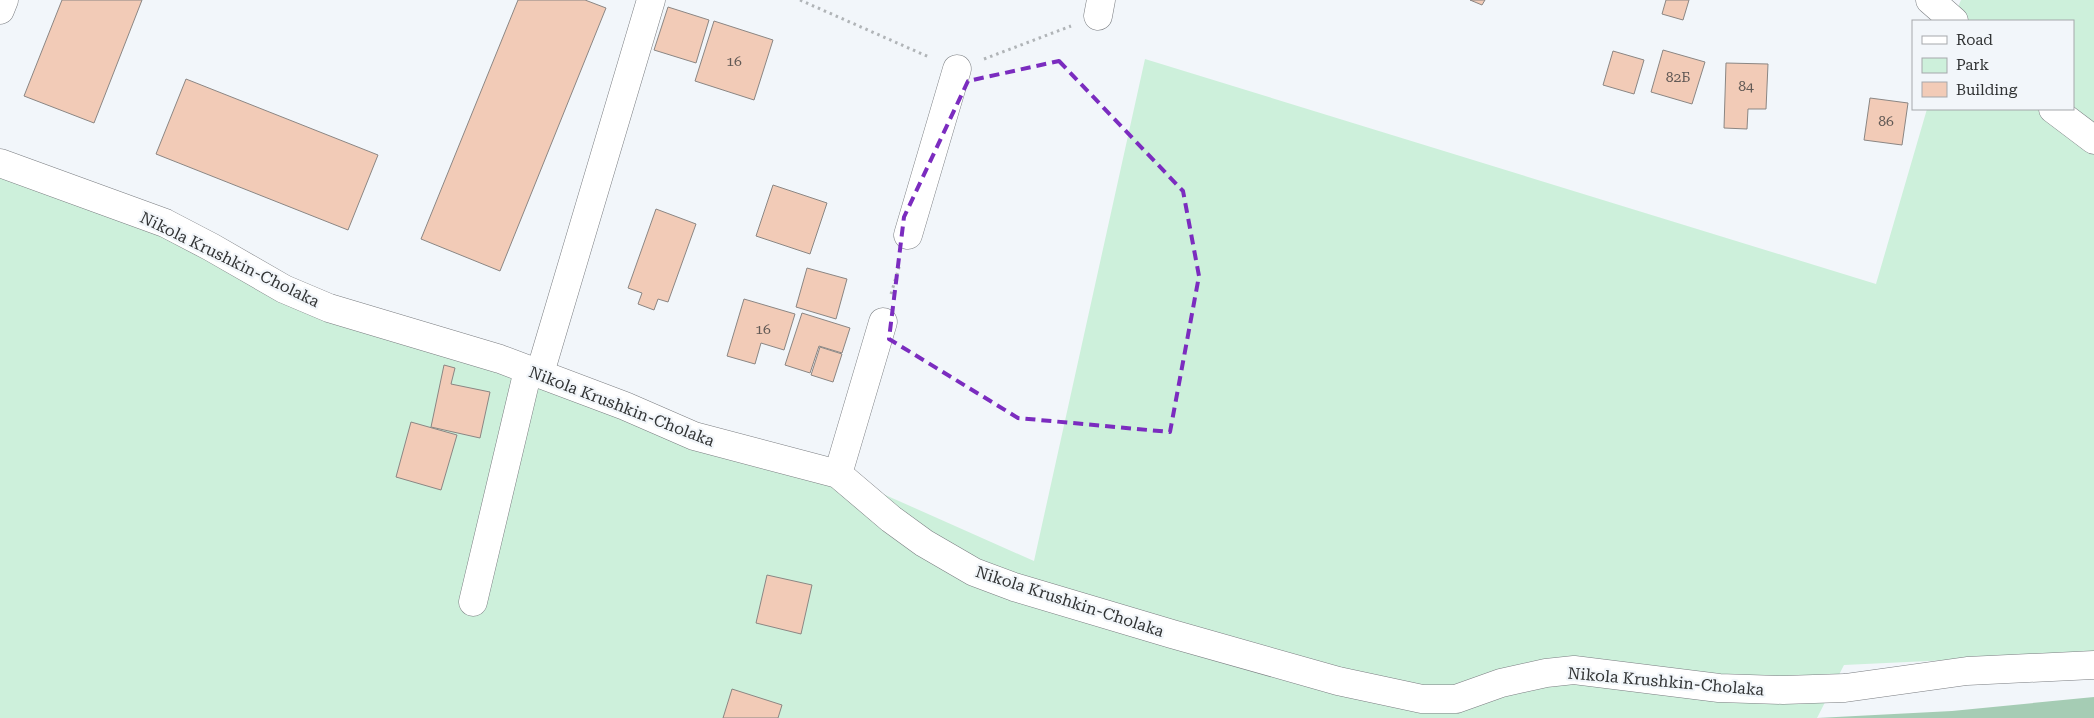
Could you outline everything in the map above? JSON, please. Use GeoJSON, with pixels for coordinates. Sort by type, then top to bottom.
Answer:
{"type":"FeatureCollection","features":[{"type":"Feature","properties":{"kind":"street"},"geometry":{"type":"LineString","coordinates":[[0,10],[4,0]]}},
{"type":"Feature","properties":{"kind":"street"},"geometry":{"type":"LineString","coordinates":[[472,602],[534,372],[651,0]]}},
{"type":"Feature","properties":{"kind":"street"},"geometry":{"type":"LineString","coordinates":[[1930,0],[1956,14]]}},
{"type":"Feature","properties":{"kind":"street"},"geometry":{"type":"LineString","coordinates":[[908,235],[956,69]]}},
{"type":"Feature","properties":{"kind":"street"},"geometry":{"type":"LineString","coordinates":[[2054,110],[2094,140]]}},
{"type":"Feature","properties":{"kind":"street","name":"Nikola Krushkin-Cholaka"},"geometry":{"type":"LineString","coordinates":[[0,163],[165,223],[284,289],[329,308],[500,359],[625,406],[694,436],[838,474],[924,543],[974,572],[1014,587],[1338,681],[1422,699],[1456,699],[1501,683],[1546,672],[1574,670],[1719,688],[1783,690],[1845,688],[1967,671],[2094,665]]}},
{"type":"Feature","properties":{"kind":"street"},"geometry":{"type":"LineString","coordinates":[[838,474],[883,322]]}},
{"type":"Feature","properties":{"kind":"path"},"geometry":{"type":"LineString","coordinates":[[800,0],[956,69],[1100,8]]}},
{"type":"Feature","properties":{"kind":"path"},"geometry":{"type":"LineString","coordinates":[[883,322],[908,235]]}},
{"type":"Feature","properties":{"kind":"highlighted area"},"geometry":{"type":"Polygon","coordinates":[[[1059,61],[1183,191],[1199,276],[1170,432],[1018,418],[889,339],[904,217],[968,81],[1059,61]]]}},
{"type":"Feature","properties":{"kind":"green space"},"geometry":{"type":"Polygon","coordinates":[[[1961,0],[2094,0],[2094,653],[1844,665],[1817,718],[0,718],[0,163],[210,253],[838,474],[1034,561],[1145,59],[1876,284],[1927,110],[2074,110],[2074,20],[1952,20],[1961,0]]]}},
{"type":"Feature","properties":{"kind":"green space"},"geometry":{"type":"Polygon","coordinates":[[[2094,697],[2094,718],[1817,718],[1952,711],[2094,697]]]}},
{"type":"Feature","properties":{"kind":"building"},"geometry":{"type":"Polygon","coordinates":[[[62,0],[142,0],[94,123],[24,96],[62,0]]]}},
{"type":"Feature","properties":{"kind":"building"},"geometry":{"type":"Polygon","coordinates":[[[518,0],[585,0],[606,8],[500,271],[421,239],[518,0]]]}},
{"type":"Feature","properties":{"kind":"building"},"geometry":{"type":"Polygon","coordinates":[[[1470,0],[1485,0],[1482,5],[1470,0]]]}},
{"type":"Feature","properties":{"kind":"building"},"geometry":{"type":"Polygon","coordinates":[[[1666,0],[1689,0],[1683,20],[1662,14],[1666,0]]]}},
{"type":"Feature","properties":{"kind":"building"},"geometry":{"type":"Polygon","coordinates":[[[668,7],[709,20],[696,63],[654,50],[668,7]]]}},
{"type":"Feature","properties":{"kind":"building"},"geometry":{"type":"Polygon","coordinates":[[[714,21],[773,40],[754,100],[695,81],[714,21]]]}},
{"type":"Feature","properties":{"kind":"building"},"geometry":{"type":"Polygon","coordinates":[[[1663,50],[1705,62],[1692,104],[1651,92],[1663,50]]]}},
{"type":"Feature","properties":{"kind":"building"},"geometry":{"type":"Polygon","coordinates":[[[1613,51],[1644,60],[1634,94],[1603,85],[1613,51]]]}},
{"type":"Feature","properties":{"kind":"building"},"geometry":{"type":"Polygon","coordinates":[[[1726,63],[1768,64],[1766,109],[1748,109],[1747,129],[1724,128],[1726,63]]]}},
{"type":"Feature","properties":{"kind":"building"},"geometry":{"type":"Polygon","coordinates":[[[186,79],[378,155],[348,230],[156,154],[186,79]]]}},
{"type":"Feature","properties":{"kind":"building"},"geometry":{"type":"Polygon","coordinates":[[[1870,98],[1908,103],[1902,145],[1864,140],[1870,98]]]}},
{"type":"Feature","properties":{"kind":"building"},"geometry":{"type":"Polygon","coordinates":[[[773,185],[827,203],[810,254],[756,236],[773,185]]]}},
{"type":"Feature","properties":{"kind":"building"},"geometry":{"type":"Polygon","coordinates":[[[656,209],[696,224],[668,302],[658,299],[654,310],[638,304],[642,293],[628,288],[656,209]]]}},
{"type":"Feature","properties":{"kind":"building"},"geometry":{"type":"Polygon","coordinates":[[[807,268],[847,279],[836,319],[796,307],[807,268]]]}},
{"type":"Feature","properties":{"kind":"building"},"geometry":{"type":"Polygon","coordinates":[[[744,299],[795,314],[784,350],[761,343],[755,364],[727,356],[744,299]]]}},
{"type":"Feature","properties":{"kind":"building"},"geometry":{"type":"Polygon","coordinates":[[[802,313],[850,328],[842,353],[819,346],[810,373],[785,365],[802,313]]]}},
{"type":"Feature","properties":{"kind":"building"},"geometry":{"type":"Polygon","coordinates":[[[820,347],[842,354],[833,382],[811,375],[820,347]]]}},
{"type":"Feature","properties":{"kind":"building"},"geometry":{"type":"Polygon","coordinates":[[[444,365],[455,368],[451,384],[490,392],[480,438],[431,427],[444,365]]]}},
{"type":"Feature","properties":{"kind":"building"},"geometry":{"type":"Polygon","coordinates":[[[411,422],[457,435],[441,490],[396,477],[411,422]]]}},
{"type":"Feature","properties":{"kind":"building"},"geometry":{"type":"Polygon","coordinates":[[[767,575],[812,585],[801,634],[756,623],[767,575]]]}},
{"type":"Feature","properties":{"kind":"building"},"geometry":{"type":"Polygon","coordinates":[[[732,689],[782,705],[778,718],[723,718],[732,689]]]}}]}
